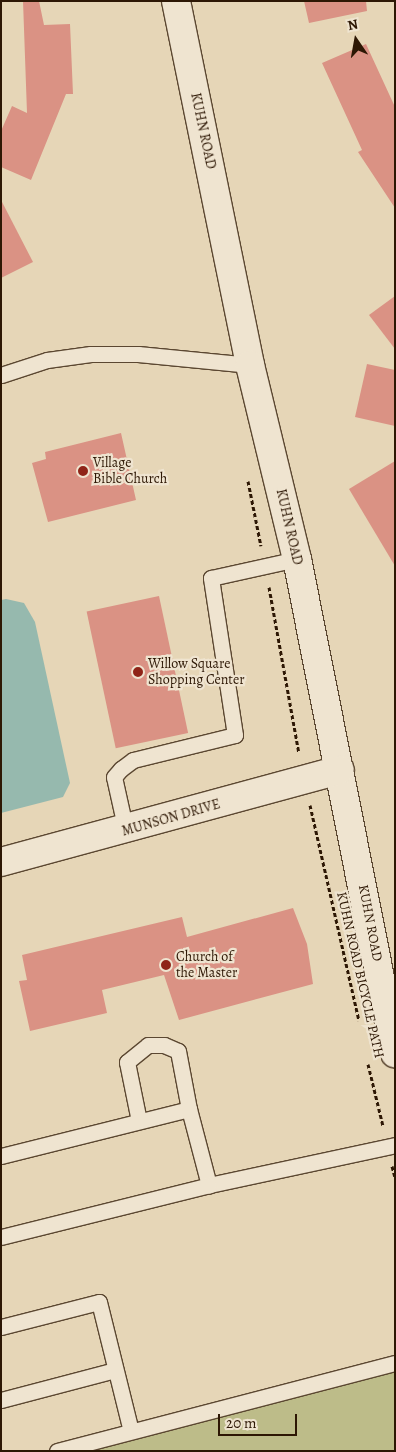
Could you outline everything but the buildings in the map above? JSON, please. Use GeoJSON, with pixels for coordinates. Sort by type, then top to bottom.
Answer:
{"type":"FeatureCollection","features":[{"type":"Feature","properties":{"kind":"street","name":"KUHN ROAD"},"geometry":{"type":"LineString","coordinates":[[176,1],[250,364],[296,559],[340,770],[395,1053]]}},
{"type":"Feature","properties":{"kind":"street","name":"MUNSON DRIVE"},"geometry":{"type":"LineString","coordinates":[[1,862],[126,831],[340,770]]}},
{"type":"Feature","properties":{"kind":"lane"},"geometry":{"type":"LineString","coordinates":[[1,375],[47,360],[91,354],[138,354],[250,364]]}},
{"type":"Feature","properties":{"kind":"lane"},"geometry":{"type":"LineString","coordinates":[[126,831],[114,777],[121,768],[133,760],[235,735],[212,578],[296,559]]}},
{"type":"Feature","properties":{"kind":"lane"},"geometry":{"type":"LineString","coordinates":[[139,1121],[127,1062],[148,1045],[164,1045],[178,1051],[189,1109],[209,1185]]}},
{"type":"Feature","properties":{"kind":"lane"},"geometry":{"type":"LineString","coordinates":[[1,1156],[189,1109]]}},
{"type":"Feature","properties":{"kind":"lane"},"geometry":{"type":"LineString","coordinates":[[1,1237],[209,1185],[391,1146]]}},
{"type":"Feature","properties":{"kind":"lane"},"geometry":{"type":"LineString","coordinates":[[1,1327],[99,1302],[131,1431]]}},
{"type":"Feature","properties":{"kind":"lane"},"geometry":{"type":"LineString","coordinates":[[57,1451],[395,1362]]}},
{"type":"Feature","properties":{"kind":"lane"},"geometry":{"type":"LineString","coordinates":[[1,1400],[116,1370]]}},
{"type":"Feature","properties":{"kind":"path","name":"KUHN ROAD BICYCLE PATH"},"geometry":{"type":"LineString","coordinates":[[311,808],[359,1024]]}},
{"type":"Feature","properties":{"kind":"path","name":"KUHN ROAD BICYCLE PATH"},"geometry":{"type":"LineString","coordinates":[[368,1062],[391,1146],[395,1177]]}},
{"type":"Feature","properties":{"kind":"shaded area"},"geometry":{"type":"Polygon","coordinates":[[[395,1370],[395,1451],[86,1451],[395,1370]]]}},
{"type":"Feature","properties":{"kind":"water"},"geometry":{"type":"Polygon","coordinates":[[[6,599],[24,603],[35,622],[70,783],[63,797],[1,813],[1,600],[6,599]]]}},
{"type":"Feature","properties":{"kind":"place","name":"Village Bible Church"},"geometry":{"type":"Point","coordinates":[83,471]}},
{"type":"Feature","properties":{"kind":"place","name":"Willow Square Shopping Center"},"geometry":{"type":"Point","coordinates":[138,672]}},
{"type":"Feature","properties":{"kind":"place","name":"Church of the Master"},"geometry":{"type":"Point","coordinates":[166,965]}}]}
